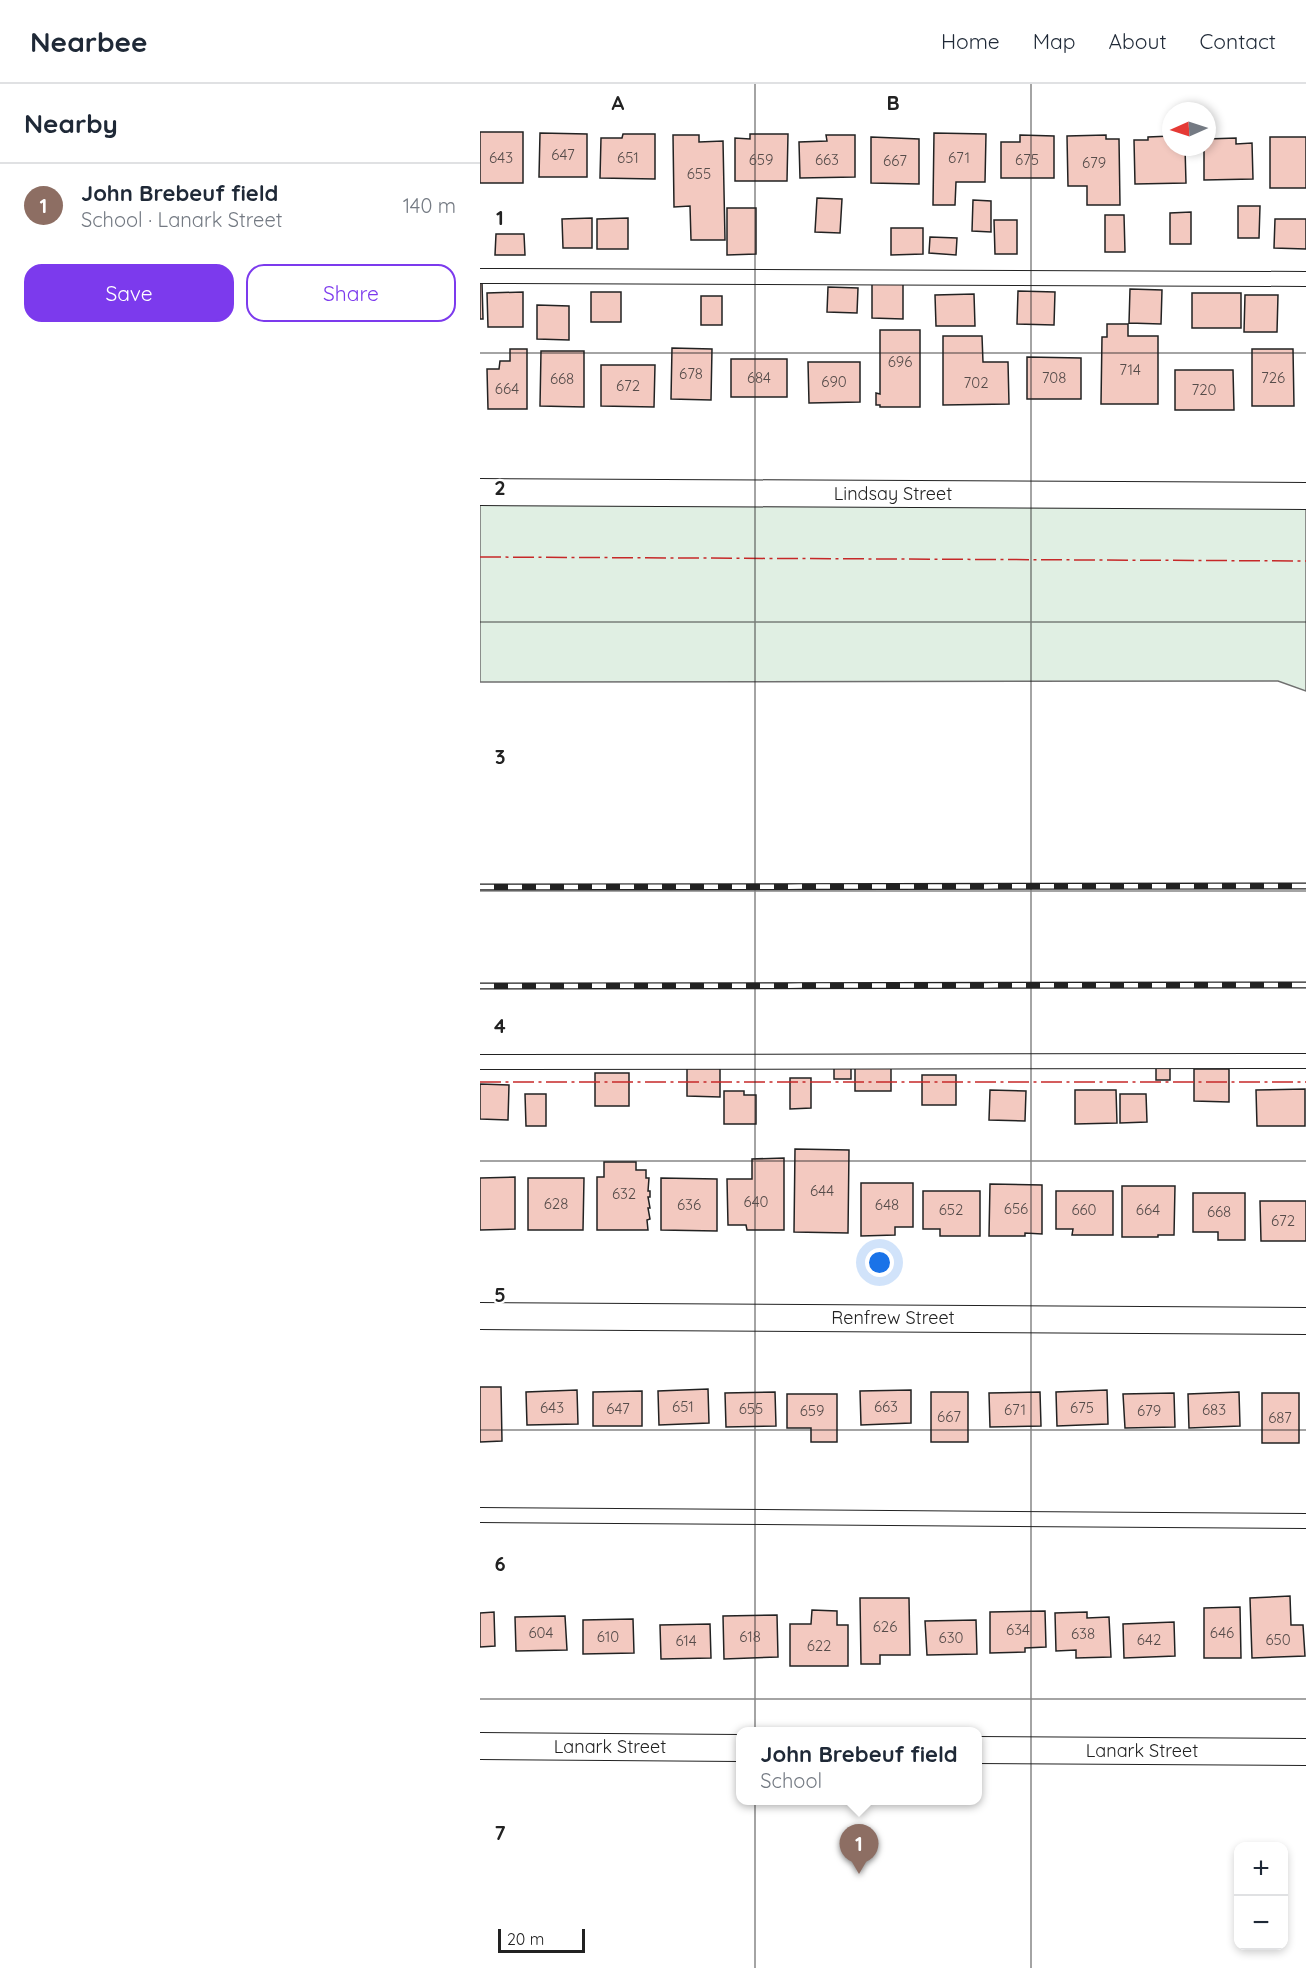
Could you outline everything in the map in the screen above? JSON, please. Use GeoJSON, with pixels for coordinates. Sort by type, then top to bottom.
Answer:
{"type":"FeatureCollection","features":[{"type":"Feature","properties":{"kind":"street","name":"Lindsay Street"},"geometry":{"type":"LineString","coordinates":[[480,492],[1306,496]]}},
{"type":"Feature","properties":{"kind":"street","name":"Renfrew Street"},"geometry":{"type":"LineString","coordinates":[[480,1316],[1306,1321]]}},
{"type":"Feature","properties":{"kind":"street","name":"Lanark Street"},"geometry":{"type":"LineString","coordinates":[[480,1746],[736,1748]]}},
{"type":"Feature","properties":{"kind":"street","name":"Lanark Street"},"geometry":{"type":"LineString","coordinates":[[982,1750],[1306,1752]]}},
{"type":"Feature","properties":{"kind":"lane"},"geometry":{"type":"LineString","coordinates":[[480,276],[1306,279]]}},
{"type":"Feature","properties":{"kind":"lane"},"geometry":{"type":"LineString","coordinates":[[480,1062],[1306,1061]]}},
{"type":"Feature","properties":{"kind":"lane"},"geometry":{"type":"LineString","coordinates":[[480,1515],[1306,1521]]}},
{"type":"Feature","properties":{"kind":"green space"},"geometry":{"type":"Polygon","coordinates":[[[480,492],[1306,496],[1306,691],[1278,681],[480,682],[480,492]]]}},
{"type":"Feature","properties":{"kind":"building"},"geometry":{"type":"Polygon","coordinates":[[[480,132],[523,132],[523,183],[480,183],[480,132]]]}},
{"type":"Feature","properties":{"kind":"building"},"geometry":{"type":"Polygon","coordinates":[[[540,133],[587,134],[587,177],[539,177],[540,133]]]}},
{"type":"Feature","properties":{"kind":"building"},"geometry":{"type":"Polygon","coordinates":[[[934,133],[986,134],[985,182],[956,182],[955,205],[933,205],[934,133]]]}},
{"type":"Feature","properties":{"kind":"building"},"geometry":{"type":"Polygon","coordinates":[[[623,134],[655,134],[655,179],[600,178],[601,138],[622,138],[623,134]]]}},
{"type":"Feature","properties":{"kind":"building"},"geometry":{"type":"Polygon","coordinates":[[[750,134],[788,134],[787,181],[735,181],[735,138],[750,139],[750,134]]]}},
{"type":"Feature","properties":{"kind":"building"},"geometry":{"type":"Polygon","coordinates":[[[673,135],[699,135],[699,142],[723,141],[725,240],[691,240],[690,206],[674,207],[673,135]]]}},
{"type":"Feature","properties":{"kind":"building"},"geometry":{"type":"Polygon","coordinates":[[[826,135],[855,135],[855,177],[800,178],[799,142],[827,141],[826,135]]]}},
{"type":"Feature","properties":{"kind":"building"},"geometry":{"type":"Polygon","coordinates":[[[1020,135],[1054,136],[1054,178],[1001,178],[1001,142],[1020,142],[1020,135]]]}},
{"type":"Feature","properties":{"kind":"building"},"geometry":{"type":"Polygon","coordinates":[[[1106,135],[1106,139],[1119,139],[1120,205],[1087,205],[1087,186],[1068,186],[1067,136],[1106,135]]]}},
{"type":"Feature","properties":{"kind":"building"},"geometry":{"type":"Polygon","coordinates":[[[1162,136],[1162,156],[1185,156],[1186,183],[1135,184],[1134,140],[1148,140],[1148,137],[1162,136]]]}},
{"type":"Feature","properties":{"kind":"building"},"geometry":{"type":"Polygon","coordinates":[[[871,137],[919,139],[919,184],[871,183],[871,137]]]}},
{"type":"Feature","properties":{"kind":"building"},"geometry":{"type":"Polygon","coordinates":[[[1270,137],[1306,137],[1306,188],[1270,188],[1270,137]]]}},
{"type":"Feature","properties":{"kind":"building"},"geometry":{"type":"Polygon","coordinates":[[[1236,138],[1236,144],[1252,143],[1253,179],[1204,180],[1204,156],[1216,156],[1216,139],[1236,138]]]}},
{"type":"Feature","properties":{"kind":"building"},"geometry":{"type":"Polygon","coordinates":[[[817,198],[842,199],[840,233],[815,232],[817,198]]]}},
{"type":"Feature","properties":{"kind":"building"},"geometry":{"type":"Polygon","coordinates":[[[973,200],[991,201],[991,232],[972,231],[973,200]]]}},
{"type":"Feature","properties":{"kind":"building"},"geometry":{"type":"Polygon","coordinates":[[[1238,206],[1260,206],[1259,238],[1238,238],[1238,206]]]}},
{"type":"Feature","properties":{"kind":"building"},"geometry":{"type":"Polygon","coordinates":[[[727,208],[756,208],[756,254],[727,255],[727,208]]]}},
{"type":"Feature","properties":{"kind":"building"},"geometry":{"type":"Polygon","coordinates":[[[1191,212],[1191,244],[1170,244],[1170,213],[1191,212]]]}},
{"type":"Feature","properties":{"kind":"building"},"geometry":{"type":"Polygon","coordinates":[[[1105,215],[1124,215],[1125,252],[1105,252],[1105,215]]]}},
{"type":"Feature","properties":{"kind":"building"},"geometry":{"type":"Polygon","coordinates":[[[592,218],[592,248],[563,248],[562,219],[592,218]]]}},
{"type":"Feature","properties":{"kind":"building"},"geometry":{"type":"Polygon","coordinates":[[[628,218],[628,249],[597,249],[597,219],[628,218]]]}},
{"type":"Feature","properties":{"kind":"building"},"geometry":{"type":"Polygon","coordinates":[[[1275,219],[1306,219],[1306,249],[1274,248],[1275,219]]]}},
{"type":"Feature","properties":{"kind":"building"},"geometry":{"type":"Polygon","coordinates":[[[994,220],[1017,220],[1017,254],[995,254],[994,220]]]}},
{"type":"Feature","properties":{"kind":"building"},"geometry":{"type":"Polygon","coordinates":[[[891,228],[923,228],[923,254],[891,255],[891,228]]]}},
{"type":"Feature","properties":{"kind":"building"},"geometry":{"type":"Polygon","coordinates":[[[496,234],[524,234],[525,255],[495,255],[496,234]]]}},
{"type":"Feature","properties":{"kind":"building"},"geometry":{"type":"Polygon","coordinates":[[[930,237],[957,238],[956,255],[929,253],[930,237]]]}},
{"type":"Feature","properties":{"kind":"building"},"geometry":{"type":"Polygon","coordinates":[[[480,283],[482,283],[483,319],[480,319],[480,283]]]}},
{"type":"Feature","properties":{"kind":"building"},"geometry":{"type":"Polygon","coordinates":[[[872,283],[903,284],[903,319],[872,318],[872,283]]]}},
{"type":"Feature","properties":{"kind":"building"},"geometry":{"type":"Polygon","coordinates":[[[828,287],[858,288],[857,313],[827,312],[828,287]]]}},
{"type":"Feature","properties":{"kind":"building"},"geometry":{"type":"Polygon","coordinates":[[[1130,289],[1162,290],[1161,324],[1129,323],[1130,289]]]}},
{"type":"Feature","properties":{"kind":"building"},"geometry":{"type":"Polygon","coordinates":[[[1018,291],[1055,292],[1054,325],[1017,324],[1018,291]]]}},
{"type":"Feature","properties":{"kind":"building"},"geometry":{"type":"Polygon","coordinates":[[[523,292],[523,327],[488,327],[487,293],[523,292]]]}},
{"type":"Feature","properties":{"kind":"building"},"geometry":{"type":"Polygon","coordinates":[[[591,292],[621,292],[621,322],[591,322],[591,292]]]}},
{"type":"Feature","properties":{"kind":"building"},"geometry":{"type":"Polygon","coordinates":[[[1192,293],[1241,293],[1241,328],[1192,328],[1192,293]]]}},
{"type":"Feature","properties":{"kind":"building"},"geometry":{"type":"Polygon","coordinates":[[[974,294],[975,326],[936,326],[935,295],[974,294]]]}},
{"type":"Feature","properties":{"kind":"building"},"geometry":{"type":"Polygon","coordinates":[[[1245,295],[1278,295],[1277,332],[1244,332],[1245,295]]]}},
{"type":"Feature","properties":{"kind":"building"},"geometry":{"type":"Polygon","coordinates":[[[701,296],[722,296],[722,325],[701,325],[701,296]]]}},
{"type":"Feature","properties":{"kind":"building"},"geometry":{"type":"Polygon","coordinates":[[[537,305],[569,306],[569,340],[537,339],[537,305]]]}},
{"type":"Feature","properties":{"kind":"building"},"geometry":{"type":"Polygon","coordinates":[[[1107,324],[1128,324],[1128,336],[1158,336],[1158,404],[1101,404],[1102,337],[1107,337],[1107,324]]]}},
{"type":"Feature","properties":{"kind":"building"},"geometry":{"type":"Polygon","coordinates":[[[880,330],[920,330],[920,407],[880,407],[876,405],[876,393],[880,394],[880,330]]]}},
{"type":"Feature","properties":{"kind":"building"},"geometry":{"type":"Polygon","coordinates":[[[943,336],[982,336],[983,362],[1008,362],[1009,404],[943,405],[943,336]]]}},
{"type":"Feature","properties":{"kind":"building"},"geometry":{"type":"Polygon","coordinates":[[[672,348],[712,349],[711,400],[671,399],[672,348]]]}},
{"type":"Feature","properties":{"kind":"building"},"geometry":{"type":"Polygon","coordinates":[[[510,349],[527,349],[527,409],[488,409],[487,369],[499,369],[500,361],[510,361],[510,349]]]}},
{"type":"Feature","properties":{"kind":"building"},"geometry":{"type":"Polygon","coordinates":[[[1252,349],[1293,349],[1294,406],[1252,406],[1252,349]]]}},
{"type":"Feature","properties":{"kind":"building"},"geometry":{"type":"Polygon","coordinates":[[[541,351],[584,351],[584,407],[540,406],[541,351]]]}},
{"type":"Feature","properties":{"kind":"building"},"geometry":{"type":"Polygon","coordinates":[[[1027,357],[1081,358],[1081,399],[1027,399],[1027,357]]]}},
{"type":"Feature","properties":{"kind":"building"},"geometry":{"type":"Polygon","coordinates":[[[731,359],[787,359],[787,397],[731,397],[731,359]]]}},
{"type":"Feature","properties":{"kind":"building"},"geometry":{"type":"Polygon","coordinates":[[[808,362],[860,362],[860,402],[809,403],[808,362]]]}},
{"type":"Feature","properties":{"kind":"building"},"geometry":{"type":"Polygon","coordinates":[[[601,365],[655,365],[654,407],[601,406],[601,365]]]}},
{"type":"Feature","properties":{"kind":"building"},"geometry":{"type":"Polygon","coordinates":[[[1175,370],[1233,370],[1234,410],[1175,410],[1175,370]]]}},
{"type":"Feature","properties":{"kind":"building"},"geometry":{"type":"Polygon","coordinates":[[[687,1064],[720,1064],[720,1097],[687,1096],[687,1064]]]}},
{"type":"Feature","properties":{"kind":"building"},"geometry":{"type":"Polygon","coordinates":[[[855,1065],[891,1065],[891,1091],[855,1091],[855,1065]]]}},
{"type":"Feature","properties":{"kind":"building"},"geometry":{"type":"Polygon","coordinates":[[[1156,1066],[1170,1066],[1170,1080],[1156,1080],[1156,1066]]]}},
{"type":"Feature","properties":{"kind":"building"},"geometry":{"type":"Polygon","coordinates":[[[834,1067],[851,1068],[851,1079],[834,1079],[834,1067]]]}},
{"type":"Feature","properties":{"kind":"building"},"geometry":{"type":"Polygon","coordinates":[[[1194,1069],[1229,1069],[1229,1102],[1194,1101],[1194,1069]]]}},
{"type":"Feature","properties":{"kind":"building"},"geometry":{"type":"Polygon","coordinates":[[[595,1073],[629,1073],[629,1106],[595,1106],[595,1073]]]}},
{"type":"Feature","properties":{"kind":"building"},"geometry":{"type":"Polygon","coordinates":[[[922,1075],[956,1075],[956,1105],[922,1105],[922,1075]]]}},
{"type":"Feature","properties":{"kind":"building"},"geometry":{"type":"Polygon","coordinates":[[[790,1078],[811,1078],[811,1108],[790,1109],[790,1078]]]}},
{"type":"Feature","properties":{"kind":"building"},"geometry":{"type":"Polygon","coordinates":[[[480,1084],[509,1085],[508,1120],[480,1119],[480,1084]]]}},
{"type":"Feature","properties":{"kind":"building"},"geometry":{"type":"Polygon","coordinates":[[[1305,1089],[1305,1126],[1257,1126],[1256,1090],[1305,1089]]]}},
{"type":"Feature","properties":{"kind":"building"},"geometry":{"type":"Polygon","coordinates":[[[990,1090],[1026,1091],[1025,1121],[989,1120],[990,1090]]]}},
{"type":"Feature","properties":{"kind":"building"},"geometry":{"type":"Polygon","coordinates":[[[1075,1090],[1116,1090],[1117,1123],[1075,1124],[1075,1090]]]}},
{"type":"Feature","properties":{"kind":"building"},"geometry":{"type":"Polygon","coordinates":[[[724,1091],[744,1091],[744,1095],[756,1095],[756,1124],[724,1124],[724,1091]]]}},
{"type":"Feature","properties":{"kind":"building"},"geometry":{"type":"Polygon","coordinates":[[[525,1094],[546,1094],[546,1126],[526,1126],[525,1094]]]}},
{"type":"Feature","properties":{"kind":"building"},"geometry":{"type":"Polygon","coordinates":[[[1120,1094],[1146,1094],[1147,1122],[1120,1123],[1120,1094]]]}},
{"type":"Feature","properties":{"kind":"building"},"geometry":{"type":"Polygon","coordinates":[[[795,1149],[849,1150],[848,1233],[794,1232],[795,1149]]]}},
{"type":"Feature","properties":{"kind":"building"},"geometry":{"type":"Polygon","coordinates":[[[784,1158],[784,1230],[747,1230],[746,1225],[728,1225],[727,1179],[752,1179],[752,1159],[784,1158]]]}},
{"type":"Feature","properties":{"kind":"building"},"geometry":{"type":"Polygon","coordinates":[[[604,1162],[636,1162],[636,1170],[646,1170],[646,1178],[649,1178],[648,1191],[650,1191],[648,1230],[597,1230],[597,1177],[604,1177],[604,1162]]]}},
{"type":"Feature","properties":{"kind":"building"},"geometry":{"type":"Polygon","coordinates":[[[515,1177],[515,1229],[480,1230],[480,1178],[515,1177]]]}},
{"type":"Feature","properties":{"kind":"building"},"geometry":{"type":"Polygon","coordinates":[[[528,1178],[584,1178],[583,1230],[528,1230],[528,1178]]]}},
{"type":"Feature","properties":{"kind":"building"},"geometry":{"type":"Polygon","coordinates":[[[661,1178],[717,1179],[717,1231],[661,1230],[661,1178]]]}},
{"type":"Feature","properties":{"kind":"building"},"geometry":{"type":"Polygon","coordinates":[[[861,1183],[913,1183],[913,1227],[895,1227],[895,1235],[861,1236],[861,1183]]]}},
{"type":"Feature","properties":{"kind":"building"},"geometry":{"type":"Polygon","coordinates":[[[990,1184],[1042,1185],[1042,1234],[989,1236],[990,1184]]]}},
{"type":"Feature","properties":{"kind":"building"},"geometry":{"type":"Polygon","coordinates":[[[1122,1186],[1175,1186],[1174,1235],[1122,1237],[1122,1186]]]}},
{"type":"Feature","properties":{"kind":"building"},"geometry":{"type":"Polygon","coordinates":[[[923,1191],[980,1191],[980,1236],[940,1236],[940,1229],[923,1229],[923,1191]]]}},
{"type":"Feature","properties":{"kind":"building"},"geometry":{"type":"Polygon","coordinates":[[[1056,1191],[1113,1191],[1113,1235],[1072,1235],[1073,1229],[1056,1229],[1056,1191]]]}},
{"type":"Feature","properties":{"kind":"building"},"geometry":{"type":"Polygon","coordinates":[[[1193,1193],[1245,1193],[1245,1240],[1218,1240],[1218,1232],[1193,1232],[1193,1193]]]}},
{"type":"Feature","properties":{"kind":"building"},"geometry":{"type":"Polygon","coordinates":[[[1260,1201],[1306,1201],[1306,1241],[1261,1241],[1260,1201]]]}},
{"type":"Feature","properties":{"kind":"building"},"geometry":{"type":"Polygon","coordinates":[[[480,1387],[501,1387],[502,1441],[480,1442],[480,1387]]]}},
{"type":"Feature","properties":{"kind":"building"},"geometry":{"type":"Polygon","coordinates":[[[708,1389],[709,1423],[659,1425],[658,1391],[708,1389]]]}},
{"type":"Feature","properties":{"kind":"building"},"geometry":{"type":"Polygon","coordinates":[[[577,1390],[578,1424],[527,1425],[526,1392],[577,1390]]]}},
{"type":"Feature","properties":{"kind":"building"},"geometry":{"type":"Polygon","coordinates":[[[911,1390],[911,1423],[861,1425],[860,1391],[911,1390]]]}},
{"type":"Feature","properties":{"kind":"building"},"geometry":{"type":"Polygon","coordinates":[[[1107,1390],[1108,1424],[1057,1426],[1056,1392],[1107,1390]]]}},
{"type":"Feature","properties":{"kind":"building"},"geometry":{"type":"Polygon","coordinates":[[[642,1391],[642,1426],[593,1426],[593,1392],[642,1391]]]}},
{"type":"Feature","properties":{"kind":"building"},"geometry":{"type":"Polygon","coordinates":[[[775,1392],[776,1426],[726,1427],[725,1393],[775,1392]]]}},
{"type":"Feature","properties":{"kind":"building"},"geometry":{"type":"Polygon","coordinates":[[[931,1392],[968,1392],[968,1442],[931,1442],[931,1392]]]}},
{"type":"Feature","properties":{"kind":"building"},"geometry":{"type":"Polygon","coordinates":[[[1040,1392],[1041,1426],[990,1427],[989,1393],[1040,1392]]]}},
{"type":"Feature","properties":{"kind":"building"},"geometry":{"type":"Polygon","coordinates":[[[1239,1392],[1240,1426],[1189,1428],[1188,1394],[1239,1392]]]}},
{"type":"Feature","properties":{"kind":"building"},"geometry":{"type":"Polygon","coordinates":[[[1174,1393],[1175,1427],[1125,1428],[1123,1394],[1174,1393]]]}},
{"type":"Feature","properties":{"kind":"building"},"geometry":{"type":"Polygon","coordinates":[[[1262,1393],[1299,1393],[1299,1443],[1262,1443],[1262,1393]]]}},
{"type":"Feature","properties":{"kind":"building"},"geometry":{"type":"Polygon","coordinates":[[[787,1394],[837,1394],[837,1442],[811,1442],[811,1428],[787,1428],[787,1394]]]}},
{"type":"Feature","properties":{"kind":"building"},"geometry":{"type":"Polygon","coordinates":[[[1290,1596],[1291,1625],[1303,1625],[1305,1656],[1252,1658],[1250,1598],[1290,1596]]]}},
{"type":"Feature","properties":{"kind":"building"},"geometry":{"type":"Polygon","coordinates":[[[860,1598],[909,1598],[910,1655],[880,1655],[880,1664],[861,1664],[860,1598]]]}},
{"type":"Feature","properties":{"kind":"building"},"geometry":{"type":"Polygon","coordinates":[[[1240,1607],[1241,1658],[1204,1658],[1204,1608],[1240,1607]]]}},
{"type":"Feature","properties":{"kind":"building"},"geometry":{"type":"Polygon","coordinates":[[[812,1610],[837,1611],[837,1625],[848,1625],[848,1666],[790,1666],[790,1624],[811,1624],[812,1610]]]}},
{"type":"Feature","properties":{"kind":"building"},"geometry":{"type":"Polygon","coordinates":[[[1045,1611],[1046,1647],[1025,1648],[1025,1652],[990,1653],[990,1612],[1045,1611]]]}},
{"type":"Feature","properties":{"kind":"building"},"geometry":{"type":"Polygon","coordinates":[[[494,1612],[495,1646],[480,1647],[480,1613],[494,1612]]]}},
{"type":"Feature","properties":{"kind":"building"},"geometry":{"type":"Polygon","coordinates":[[[1087,1612],[1087,1618],[1109,1617],[1111,1657],[1076,1658],[1076,1650],[1056,1651],[1055,1613],[1087,1612]]]}},
{"type":"Feature","properties":{"kind":"building"},"geometry":{"type":"Polygon","coordinates":[[[777,1615],[778,1657],[724,1659],[723,1616],[777,1615]]]}},
{"type":"Feature","properties":{"kind":"building"},"geometry":{"type":"Polygon","coordinates":[[[565,1616],[567,1650],[516,1651],[515,1617],[565,1616]]]}},
{"type":"Feature","properties":{"kind":"building"},"geometry":{"type":"Polygon","coordinates":[[[633,1619],[634,1653],[583,1654],[583,1620],[633,1619]]]}},
{"type":"Feature","properties":{"kind":"building"},"geometry":{"type":"Polygon","coordinates":[[[976,1620],[977,1654],[927,1655],[925,1621],[976,1620]]]}},
{"type":"Feature","properties":{"kind":"building"},"geometry":{"type":"Polygon","coordinates":[[[1174,1622],[1175,1656],[1124,1658],[1123,1624],[1174,1622]]]}},
{"type":"Feature","properties":{"kind":"building"},"geometry":{"type":"Polygon","coordinates":[[[710,1624],[711,1658],[661,1659],[660,1625],[710,1624]]]}},
{"type":"Feature","properties":{"kind":"railway"},"geometry":{"type":"LineString","coordinates":[[480,887],[1306,886]]}},
{"type":"Feature","properties":{"kind":"railway"},"geometry":{"type":"LineString","coordinates":[[480,986],[1306,985]]}},
{"type":"Feature","properties":{"kind":"power"},"geometry":{"type":"LineString","coordinates":[[480,557],[1306,561]]}},
{"type":"Feature","properties":{"kind":"power"},"geometry":{"type":"LineString","coordinates":[[480,1082],[1306,1082]]}},
{"type":"Feature","properties":{"kind":"place","name":"John Brebeuf field"},"geometry":{"type":"Point","coordinates":[859,1874]}}]}
